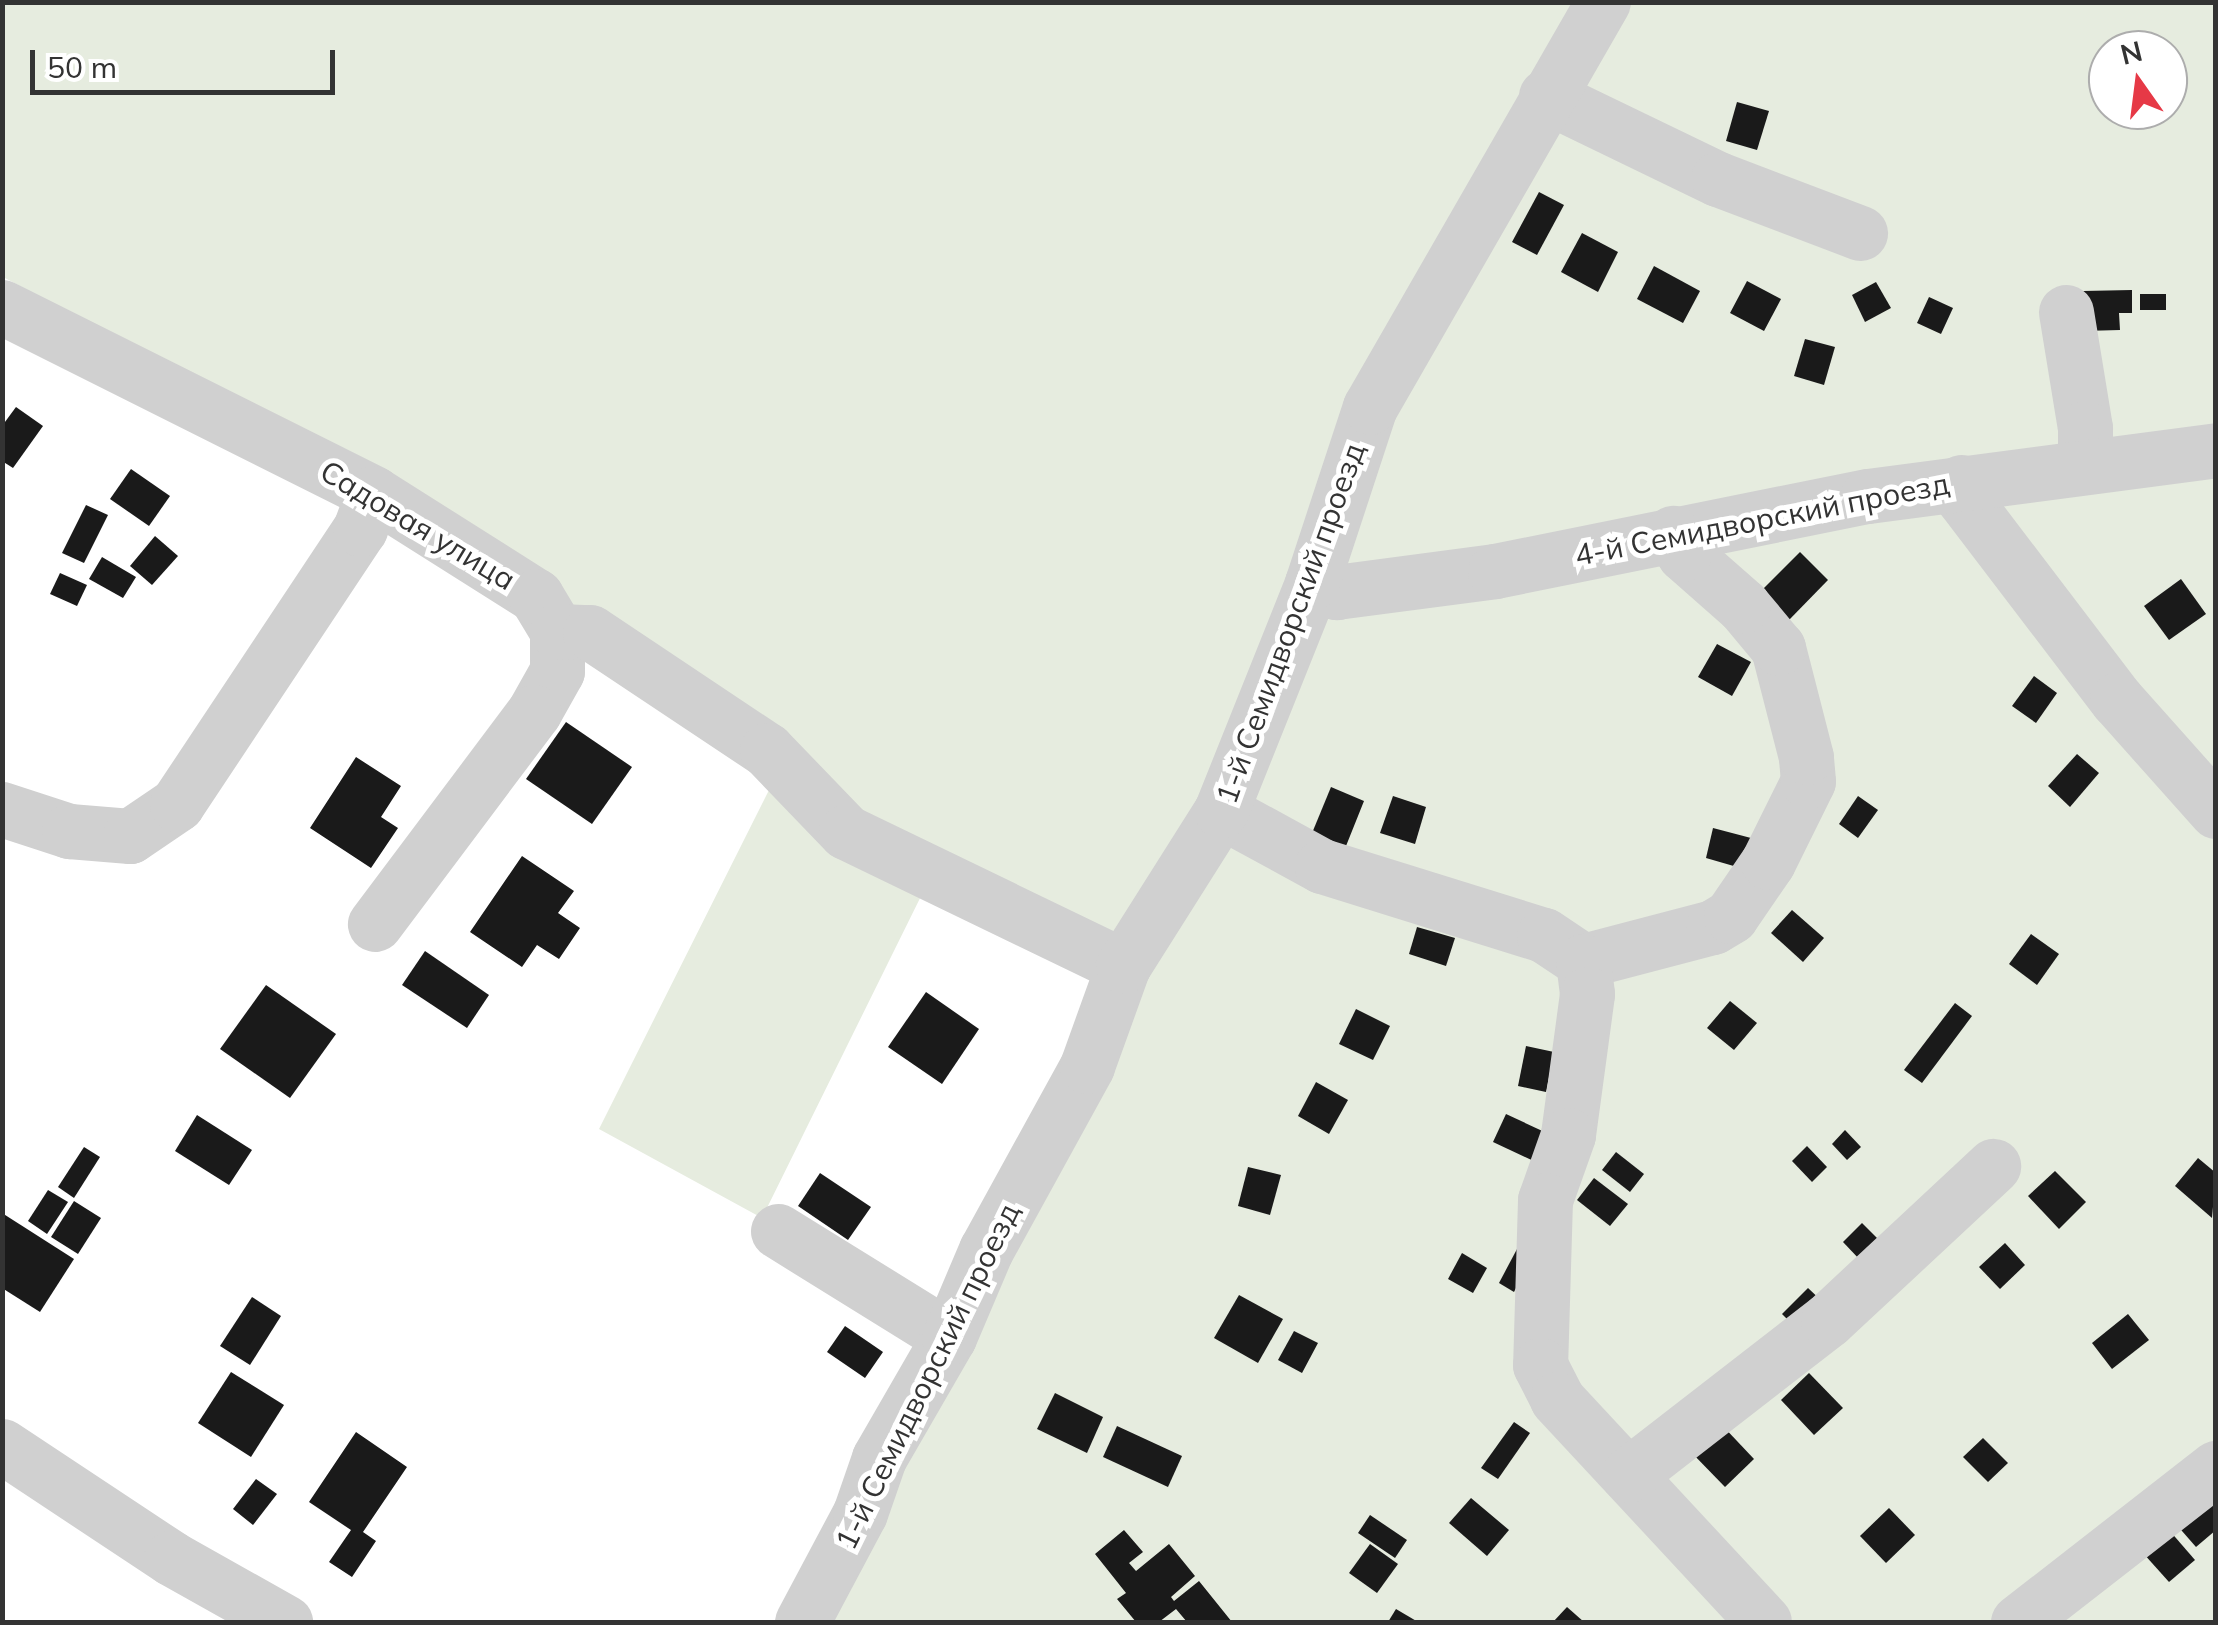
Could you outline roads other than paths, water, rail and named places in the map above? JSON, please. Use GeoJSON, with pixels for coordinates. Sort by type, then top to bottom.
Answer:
{"type":"FeatureCollection","features":[{"type":"Feature","properties":{"kind":"street","name":"1-й Семидворский проезд"},"geometry":{"type":"LineString","coordinates":[[802,1622],[860,1513],[879,1458],[950,1337],[986,1250],[1087,1066],[1124,966],[1221,811],[1312,583],[1370,408],[1602,2]]}},
{"type":"Feature","properties":{"kind":"street"},"geometry":{"type":"LineString","coordinates":[[1546,96],[1718,179],[1860,233]]}},
{"type":"Feature","properties":{"kind":"street","name":"Садовая улица"},"geometry":{"type":"LineString","coordinates":[[2,307],[373,492],[536,596],[557,631]]}},
{"type":"Feature","properties":{"kind":"street"},"geometry":{"type":"LineString","coordinates":[[2066,312],[2085,428],[2086,464]]}},
{"type":"Feature","properties":{"kind":"street","name":"4-й Семидворский проезд"},"geometry":{"type":"LineString","coordinates":[[1312,583],[1336,592],[1460,576],[1960,482],[2216,450]]}},
{"type":"Feature","properties":{"kind":"street"},"geometry":{"type":"LineString","coordinates":[[1960,482],[1963,498],[2116,700],[2216,811]]}},
{"type":"Feature","properties":{"kind":"street"},"geometry":{"type":"LineString","coordinates":[[2,808],[69,831],[130,836],[177,804],[360,530],[373,492]]}},
{"type":"Feature","properties":{"kind":"street"},"geometry":{"type":"LineString","coordinates":[[1583,961],[1712,927],[1731,916],[1768,862],[1808,781],[1778,648],[1743,606],[1684,554],[1674,533]]}},
{"type":"Feature","properties":{"kind":"street"},"geometry":{"type":"LineString","coordinates":[[375,924],[534,712],[557,671],[557,631],[590,632],[767,750],[846,832],[1124,966]]}},
{"type":"Feature","properties":{"kind":"street"},"geometry":{"type":"LineString","coordinates":[[1221,811],[1322,866],[1544,935],[1583,961],[1588,994],[1568,1135],[1546,1200],[1540,1365],[1557,1398],[1764,1622]]}},
{"type":"Feature","properties":{"kind":"street"},"geometry":{"type":"LineString","coordinates":[[1628,1475],[1828,1320],[1992,1166]]}},
{"type":"Feature","properties":{"kind":"street"},"geometry":{"type":"LineString","coordinates":[[778,1230],[950,1337]]}},
{"type":"Feature","properties":{"kind":"street"},"geometry":{"type":"LineString","coordinates":[[2,1446],[171,1558],[285,1622]]}},
{"type":"Feature","properties":{"kind":"street"},"geometry":{"type":"LineString","coordinates":[[2018,1622],[2216,1468]]}}]}
